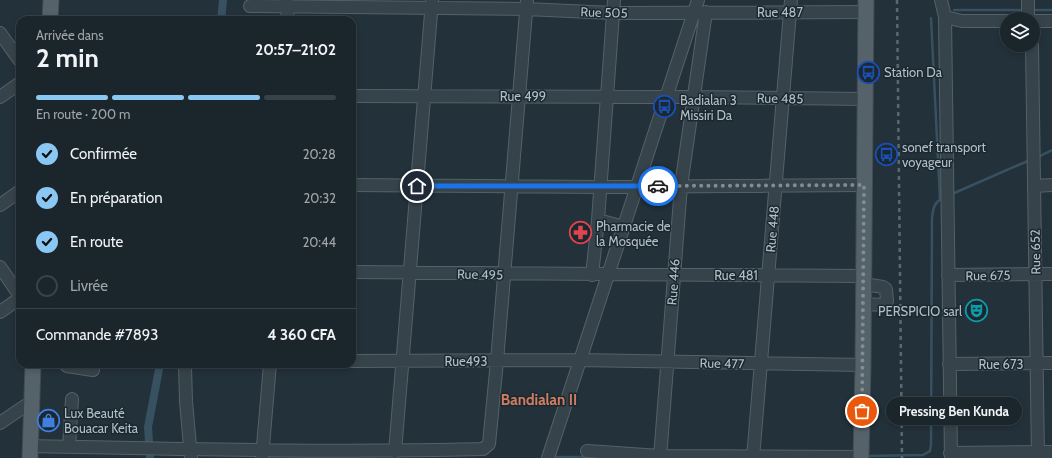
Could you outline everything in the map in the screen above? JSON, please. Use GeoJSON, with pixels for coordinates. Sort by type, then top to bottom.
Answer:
{"type":"FeatureCollection","features":[{"type":"Feature","properties":{"kind":"main road"},"geometry":{"type":"LineString","coordinates":[[50,16],[51,0]]}},
{"type":"Feature","properties":{"kind":"main road"},"geometry":{"type":"LineString","coordinates":[[861,458],[866,6]]}},
{"type":"Feature","properties":{"kind":"main road"},"geometry":{"type":"LineString","coordinates":[[30,452],[28,406],[33,368]]}},
{"type":"Feature","properties":{"kind":"street"},"geometry":{"type":"LineString","coordinates":[[592,275],[598,220],[614,0]]}},
{"type":"Feature","properties":{"kind":"street"},"geometry":{"type":"LineString","coordinates":[[548,458],[698,0]]}},
{"type":"Feature","properties":{"kind":"street"},"geometry":{"type":"LineString","coordinates":[[941,0],[945,17],[950,455],[1038,455],[1052,452]]}},
{"type":"Feature","properties":{"kind":"street"},"geometry":{"type":"LineString","coordinates":[[1028,0],[1028,12]]}},
{"type":"Feature","properties":{"kind":"street"},"geometry":{"type":"LineString","coordinates":[[287,3],[288,16]]}},
{"type":"Feature","properties":{"kind":"street","name":"Rue 505"},"geometry":{"type":"LineString","coordinates":[[250,6],[287,3],[526,4],[613,13],[694,12]]}},
{"type":"Feature","properties":{"kind":"street"},"geometry":{"type":"LineString","coordinates":[[395,452],[432,4]]}},
{"type":"Feature","properties":{"kind":"street"},"geometry":{"type":"LineString","coordinates":[[30,452],[69,447],[262,454],[395,452],[483,449],[489,444],[512,186],[526,4]]}},
{"type":"Feature","properties":{"kind":"street","name":"Rue 487"},"geometry":{"type":"LineString","coordinates":[[694,12],[790,6],[866,6]]}},
{"type":"Feature","properties":{"kind":"street","name":"Rue 448"},"geometry":{"type":"LineString","coordinates":[[753,457],[790,6]]}},
{"type":"Feature","properties":{"kind":"street","name":"Rue 446"},"geometry":{"type":"LineString","coordinates":[[660,457],[681,186],[706,12]]}},
{"type":"Feature","properties":{"kind":"street"},"geometry":{"type":"LineString","coordinates":[[945,17],[962,21],[1000,21]]}},
{"type":"Feature","properties":{"kind":"street"},"geometry":{"type":"LineString","coordinates":[[1040,21],[1052,21]]}},
{"type":"Feature","properties":{"kind":"street"},"geometry":{"type":"LineString","coordinates":[[0,33],[16,55]]}},
{"type":"Feature","properties":{"kind":"street","name":"Rue 652"},"geometry":{"type":"LineString","coordinates":[[1032,52],[1038,455]]}},
{"type":"Feature","properties":{"kind":"street"},"geometry":{"type":"LineString","coordinates":[[0,97],[16,86]]}},
{"type":"Feature","properties":{"kind":"street","name":"Rue 499"},"geometry":{"type":"LineString","coordinates":[[356,96],[694,97]]}},
{"type":"Feature","properties":{"kind":"street","name":"Rue 485"},"geometry":{"type":"LineString","coordinates":[[694,97],[865,99]]}},
{"type":"Feature","properties":{"kind":"street"},"geometry":{"type":"LineString","coordinates":[[356,185],[600,187],[864,185]]}},
{"type":"Feature","properties":{"kind":"street"},"geometry":{"type":"LineString","coordinates":[[1034,186],[1052,185]]}},
{"type":"Feature","properties":{"kind":"street"},"geometry":{"type":"LineString","coordinates":[[0,204],[16,194]]}},
{"type":"Feature","properties":{"kind":"street"},"geometry":{"type":"LineString","coordinates":[[598,220],[624,227]]}},
{"type":"Feature","properties":{"kind":"street"},"geometry":{"type":"LineString","coordinates":[[0,267],[16,291]]}},
{"type":"Feature","properties":{"kind":"street","name":"Rue 495"},"geometry":{"type":"LineString","coordinates":[[356,272],[608,275]]}},
{"type":"Feature","properties":{"kind":"street","name":"Rue 675"},"geometry":{"type":"LineString","coordinates":[[948,275],[1052,274]]}},
{"type":"Feature","properties":{"kind":"street","name":"Rue 481"},"geometry":{"type":"LineString","coordinates":[[608,275],[768,275],[863,280],[886,289],[887,301],[884,305],[863,304]]}},
{"type":"Feature","properties":{"kind":"street"},"geometry":{"type":"LineString","coordinates":[[0,312],[16,300]]}},
{"type":"Feature","properties":{"kind":"street","name":"Rue493"},"geometry":{"type":"LineString","coordinates":[[356,361],[580,360]]}},
{"type":"Feature","properties":{"kind":"street","name":"Rue 477"},"geometry":{"type":"LineString","coordinates":[[580,360],[863,365]]}},
{"type":"Feature","properties":{"kind":"street","name":"Rue 673"},"geometry":{"type":"LineString","coordinates":[[949,364],[1052,364]]}},
{"type":"Feature","properties":{"kind":"street"},"geometry":{"type":"LineString","coordinates":[[80,368],[93,370]]}},
{"type":"Feature","properties":{"kind":"street"},"geometry":{"type":"LineString","coordinates":[[185,368],[188,452]]}},
{"type":"Feature","properties":{"kind":"street"},"geometry":{"type":"LineString","coordinates":[[262,454],[270,368]]}},
{"type":"Feature","properties":{"kind":"street"},"geometry":{"type":"LineString","coordinates":[[69,447],[72,399]]}},
{"type":"Feature","properties":{"kind":"street"},"geometry":{"type":"LineString","coordinates":[[0,423],[28,406]]}},
{"type":"Feature","properties":{"kind":"street"},"geometry":{"type":"LineString","coordinates":[[587,451],[660,457],[861,458]]}},
{"type":"Feature","properties":{"kind":"waterway"},"geometry":{"type":"LineString","coordinates":[[221,16],[223,0]]}},
{"type":"Feature","properties":{"kind":"waterway"},"geometry":{"type":"LineString","coordinates":[[954,10],[1024,10]]}},
{"type":"Feature","properties":{"kind":"waterway"},"geometry":{"type":"LineString","coordinates":[[1031,10],[1052,10]]}},
{"type":"Feature","properties":{"kind":"waterway"},"geometry":{"type":"LineString","coordinates":[[931,18],[940,199]]}},
{"type":"Feature","properties":{"kind":"waterway"},"geometry":{"type":"LineString","coordinates":[[1038,157],[1052,150]]}},
{"type":"Feature","properties":{"kind":"waterway"},"geometry":{"type":"LineString","coordinates":[[952,194],[1030,160]]}},
{"type":"Feature","properties":{"kind":"waterway"},"geometry":{"type":"LineString","coordinates":[[866,456],[923,455],[930,451],[932,218],[934,206],[943,198]]}},
{"type":"Feature","properties":{"kind":"waterway"},"geometry":{"type":"LineString","coordinates":[[150,458],[148,427],[159,368]]}},
{"type":"Feature","properties":{"kind":"waterway"},"geometry":{"type":"LineString","coordinates":[[552,457],[589,457]]}},
{"type":"Feature","properties":{"kind":"railway"},"geometry":{"type":"LineString","coordinates":[[897,0],[902,458]]}},
{"type":"Feature","properties":{"kind":"way so far"},"geometry":{"type":"LineString","coordinates":[[658,186],[864,185],[862,411]]}},
{"type":"Feature","properties":{"kind":"place","name":"Station Da"},"geometry":{"type":"Point","coordinates":[868,72]}},
{"type":"Feature","properties":{"kind":"place","name":"Badialan 3 Missiri Da"},"geometry":{"type":"Point","coordinates":[665,107]}},
{"type":"Feature","properties":{"kind":"place","name":"sonef transport voyageur"},"geometry":{"type":"Point","coordinates":[886,154]}},
{"type":"Feature","properties":{"kind":"place","name":"Pharmacie de la Mosquée"},"geometry":{"type":"Point","coordinates":[581,233]}},
{"type":"Feature","properties":{"kind":"place","name":"PERSPICIO sarl"},"geometry":{"type":"Point","coordinates":[977,311]}},
{"type":"Feature","properties":{"kind":"place","name":"Pressing Ben Kunda"},"geometry":{"type":"Point","coordinates":[862,411]}},
{"type":"Feature","properties":{"kind":"place","name":"Lux Beauté Bouacar Keita"},"geometry":{"type":"Point","coordinates":[48,420]}},
{"type":"Feature","properties":{"kind":"district","name":"Bandialan II"},"geometry":{"type":"Point","coordinates":[539,400]}},
{"type":"Feature","properties":{"kind":"route"},"geometry":{"type":"LineString","coordinates":[[417,186],[658,186]]}}]}
